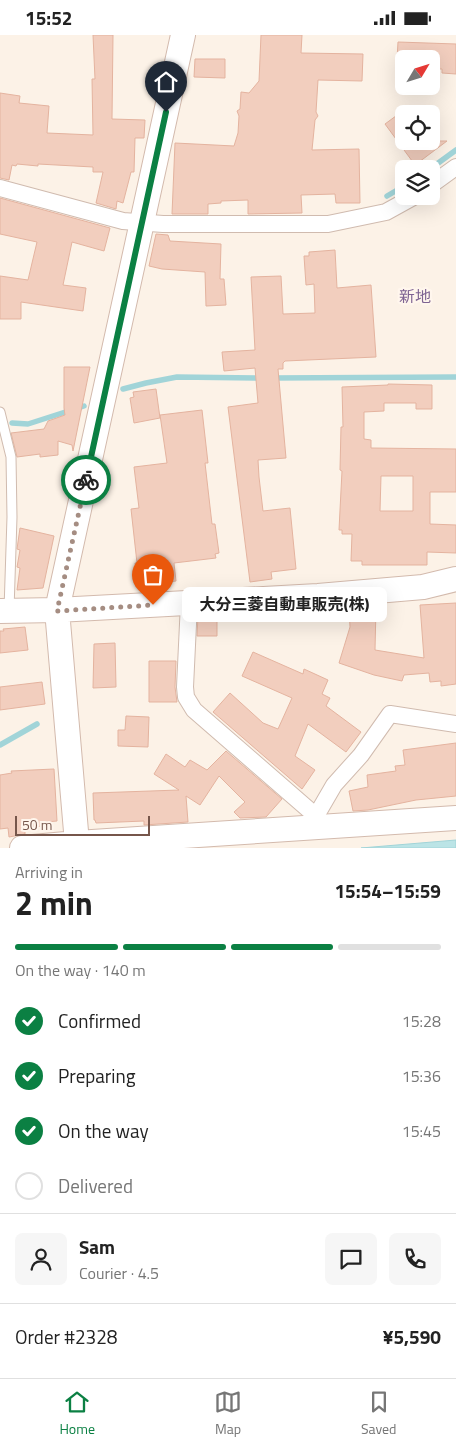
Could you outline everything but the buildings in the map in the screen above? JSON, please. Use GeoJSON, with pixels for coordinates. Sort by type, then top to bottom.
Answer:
{"type":"FeatureCollection","features":[{"type":"Feature","properties":{"kind":"street"},"geometry":{"type":"LineString","coordinates":[[77,843],[57,611],[183,35]]}},
{"type":"Feature","properties":{"kind":"street"},"geometry":{"type":"LineString","coordinates":[[440,179],[456,167]]}},
{"type":"Feature","properties":{"kind":"street"},"geometry":{"type":"LineString","coordinates":[[0,188],[123,221],[142,223],[328,224],[386,212],[399,205]]}},
{"type":"Feature","properties":{"kind":"street"},"geometry":{"type":"LineString","coordinates":[[5,610],[57,611],[347,593],[423,587],[456,579]]}},
{"type":"Feature","properties":{"kind":"street"},"geometry":{"type":"LineString","coordinates":[[189,603],[186,697],[194,710],[317,822]]}},
{"type":"Feature","properties":{"kind":"street"},"geometry":{"type":"LineString","coordinates":[[317,822],[334,785],[361,755],[390,715],[456,724]]}},
{"type":"Feature","properties":{"kind":"street"},"geometry":{"type":"LineString","coordinates":[[22,848],[317,822],[456,818]]}},
{"type":"Feature","properties":{"kind":"lane"},"geometry":{"type":"LineString","coordinates":[[0,412],[11,457],[12,517],[5,610]]}},
{"type":"Feature","properties":{"kind":"water"},"geometry":{"type":"Polygon","coordinates":[[[456,840],[456,848],[361,848],[456,840]]]}},
{"type":"Feature","properties":{"kind":"waterway"},"geometry":{"type":"LineString","coordinates":[[440,162],[456,150]]}},
{"type":"Feature","properties":{"kind":"waterway"},"geometry":{"type":"LineString","coordinates":[[387,196],[395,191]]}},
{"type":"Feature","properties":{"kind":"waterway"},"geometry":{"type":"LineString","coordinates":[[123,389],[177,377],[262,378]]}},
{"type":"Feature","properties":{"kind":"waterway"},"geometry":{"type":"LineString","coordinates":[[271,378],[456,377]]}},
{"type":"Feature","properties":{"kind":"waterway"},"geometry":{"type":"LineString","coordinates":[[12,423],[28,424],[84,406]]}},
{"type":"Feature","properties":{"kind":"waterway"},"geometry":{"type":"LineString","coordinates":[[0,745],[37,724]]}},
{"type":"Feature","properties":{"kind":"way so far"},"geometry":{"type":"LineString","coordinates":[[86,480],[57,611],[153,605]]}},
{"type":"Feature","properties":{"kind":"place","name":"大分三菱自動車販売(株)"},"geometry":{"type":"Point","coordinates":[153,605]}},
{"type":"Feature","properties":{"kind":"district","name":"新地"},"geometry":{"type":"Point","coordinates":[415,296]}},
{"type":"Feature","properties":{"kind":"route"},"geometry":{"type":"LineString","coordinates":[[86,480],[166,112]]}}]}
